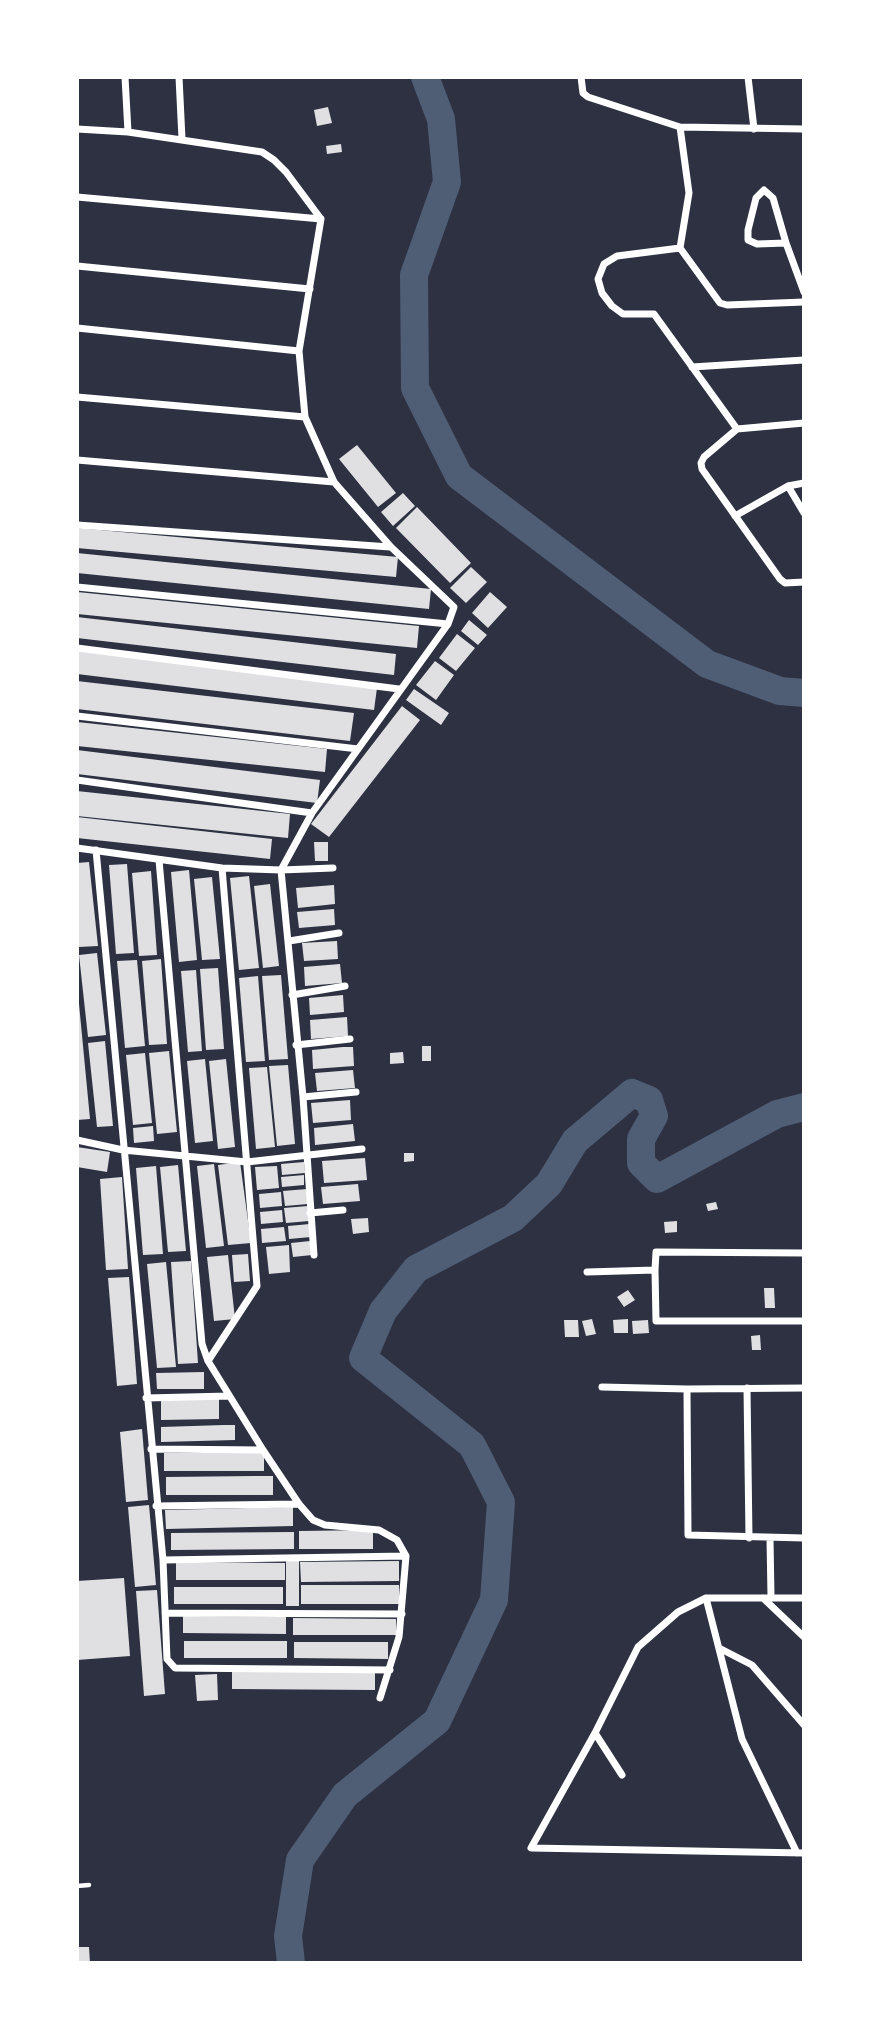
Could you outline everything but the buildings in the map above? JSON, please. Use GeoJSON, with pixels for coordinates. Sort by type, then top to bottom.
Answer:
{"type":"FeatureCollection","features":[{"type":"Feature","properties":{"kind":"street"},"geometry":{"type":"LineString","coordinates":[[125,77],[128,132]]}},
{"type":"Feature","properties":{"kind":"street"},"geometry":{"type":"LineString","coordinates":[[179,77],[182,139]]}},
{"type":"Feature","properties":{"kind":"street"},"geometry":{"type":"LineString","coordinates":[[581,77],[583,93],[588,97],[680,127],[804,129]]}},
{"type":"Feature","properties":{"kind":"street"},"geometry":{"type":"LineString","coordinates":[[748,77],[754,129]]}},
{"type":"Feature","properties":{"kind":"street"},"geometry":{"type":"LineString","coordinates":[[680,127],[689,193],[680,247],[720,303],[804,302]]}},
{"type":"Feature","properties":{"kind":"street"},"geometry":{"type":"LineString","coordinates":[[77,130],[128,132],[262,152],[286,172],[321,219],[299,351],[305,417],[334,482],[391,547],[454,607],[448,624],[312,813],[281,870],[303,1097],[314,1255]]}},
{"type":"Feature","properties":{"kind":"street"},"geometry":{"type":"LineString","coordinates":[[786,243],[757,244],[748,240],[756,198],[764,190],[773,198],[804,292]]}},
{"type":"Feature","properties":{"kind":"street"},"geometry":{"type":"LineString","coordinates":[[77,197],[321,219]]}},
{"type":"Feature","properties":{"kind":"street"},"geometry":{"type":"LineString","coordinates":[[680,247],[617,256],[604,264],[598,279],[602,293],[612,306],[623,314],[654,314],[737,429]]}},
{"type":"Feature","properties":{"kind":"street"},"geometry":{"type":"LineString","coordinates":[[77,266],[310,289]]}},
{"type":"Feature","properties":{"kind":"street"},"geometry":{"type":"LineString","coordinates":[[77,328],[299,351]]}},
{"type":"Feature","properties":{"kind":"street"},"geometry":{"type":"LineString","coordinates":[[692,367],[804,360]]}},
{"type":"Feature","properties":{"kind":"street"},"geometry":{"type":"LineString","coordinates":[[77,397],[305,417]]}},
{"type":"Feature","properties":{"kind":"street"},"geometry":{"type":"LineString","coordinates":[[804,423],[737,429],[704,457],[701,463],[702,469],[780,579],[785,583],[804,582]]}},
{"type":"Feature","properties":{"kind":"street"},"geometry":{"type":"LineString","coordinates":[[77,460],[334,482]]}},
{"type":"Feature","properties":{"kind":"street"},"geometry":{"type":"LineString","coordinates":[[735,516],[788,486],[804,484]]}},
{"type":"Feature","properties":{"kind":"street"},"geometry":{"type":"LineString","coordinates":[[788,486],[804,513]]}},
{"type":"Feature","properties":{"kind":"street"},"geometry":{"type":"LineString","coordinates":[[77,525],[391,547]]}},
{"type":"Feature","properties":{"kind":"street"},"geometry":{"type":"LineString","coordinates":[[77,587],[448,624]]}},
{"type":"Feature","properties":{"kind":"street"},"geometry":{"type":"LineString","coordinates":[[77,648],[399,689]]}},
{"type":"Feature","properties":{"kind":"street"},"geometry":{"type":"LineString","coordinates":[[77,716],[358,748]]}},
{"type":"Feature","properties":{"kind":"street"},"geometry":{"type":"LineString","coordinates":[[77,780],[312,813]]}},
{"type":"Feature","properties":{"kind":"street"},"geometry":{"type":"LineString","coordinates":[[77,848],[222,868],[333,868]]}},
{"type":"Feature","properties":{"kind":"street"},"geometry":{"type":"LineString","coordinates":[[96,850],[163,1560],[167,1659],[175,1668],[390,1670]]}},
{"type":"Feature","properties":{"kind":"street"},"geometry":{"type":"LineString","coordinates":[[159,860],[202,1344],[208,1361],[229,1396],[299,1504],[318,1523],[379,1530],[390,1534],[397,1540],[406,1556],[402,1614],[390,1670],[380,1698]]}},
{"type":"Feature","properties":{"kind":"street"},"geometry":{"type":"LineString","coordinates":[[208,1361],[257,1286],[222,868]]}},
{"type":"Feature","properties":{"kind":"street"},"geometry":{"type":"LineString","coordinates":[[289,941],[340,933]]}},
{"type":"Feature","properties":{"kind":"street"},"geometry":{"type":"LineString","coordinates":[[292,995],[345,986]]}},
{"type":"Feature","properties":{"kind":"street"},"geometry":{"type":"LineString","coordinates":[[296,1045],[351,1039]]}},
{"type":"Feature","properties":{"kind":"street"},"geometry":{"type":"LineString","coordinates":[[303,1097],[356,1092]]}},
{"type":"Feature","properties":{"kind":"street"},"geometry":{"type":"LineString","coordinates":[[77,1140],[123,1150],[247,1162],[362,1149]]}},
{"type":"Feature","properties":{"kind":"street"},"geometry":{"type":"LineString","coordinates":[[310,1213],[343,1210]]}},
{"type":"Feature","properties":{"kind":"street"},"geometry":{"type":"LineString","coordinates":[[804,1253],[656,1252],[655,1270],[656,1321],[804,1321]]}},
{"type":"Feature","properties":{"kind":"street"},"geometry":{"type":"LineString","coordinates":[[587,1272],[655,1270]]}},
{"type":"Feature","properties":{"kind":"street"},"geometry":{"type":"LineString","coordinates":[[602,1387],[804,1388]]}},
{"type":"Feature","properties":{"kind":"street"},"geometry":{"type":"LineString","coordinates":[[747,1388],[749,1538]]}},
{"type":"Feature","properties":{"kind":"street"},"geometry":{"type":"LineString","coordinates":[[687,1389],[688,1535],[804,1538]]}},
{"type":"Feature","properties":{"kind":"street"},"geometry":{"type":"LineString","coordinates":[[146,1398],[229,1396]]}},
{"type":"Feature","properties":{"kind":"street"},"geometry":{"type":"LineString","coordinates":[[151,1449],[263,1450]]}},
{"type":"Feature","properties":{"kind":"street"},"geometry":{"type":"LineString","coordinates":[[156,1506],[299,1504]]}},
{"type":"Feature","properties":{"kind":"street"},"geometry":{"type":"LineString","coordinates":[[770,1538],[767,1597],[804,1637]]}},
{"type":"Feature","properties":{"kind":"street"},"geometry":{"type":"LineString","coordinates":[[163,1560],[406,1556]]}},
{"type":"Feature","properties":{"kind":"street"},"geometry":{"type":"LineString","coordinates":[[706,1598],[742,1740],[801,1853],[531,1848],[595,1733],[638,1647],[678,1612],[706,1598],[804,1598]]}},
{"type":"Feature","properties":{"kind":"street"},"geometry":{"type":"LineString","coordinates":[[165,1612],[402,1614]]}},
{"type":"Feature","properties":{"kind":"street"},"geometry":{"type":"LineString","coordinates":[[719,1648],[752,1665],[804,1725]]}},
{"type":"Feature","properties":{"kind":"street"},"geometry":{"type":"LineString","coordinates":[[595,1733],[622,1775]]}},
{"type":"Feature","properties":{"kind":"lane"},"geometry":{"type":"LineString","coordinates":[[77,1886],[89,1885]]}},
{"type":"Feature","properties":{"kind":"waterway"},"geometry":{"type":"LineString","coordinates":[[425,77],[441,119],[447,182],[414,275],[415,388],[459,476],[707,664],[780,691],[804,693]]}},
{"type":"Feature","properties":{"kind":"waterway"},"geometry":{"type":"LineString","coordinates":[[291,1963],[288,1936],[300,1860],[345,1795],[437,1721],[494,1600],[501,1502],[472,1445],[363,1358],[383,1311],[416,1269],[513,1218],[549,1184],[575,1141],[632,1093],[649,1100],[654,1116],[641,1139],[641,1163],[657,1179],[777,1114],[804,1107]]}}]}
